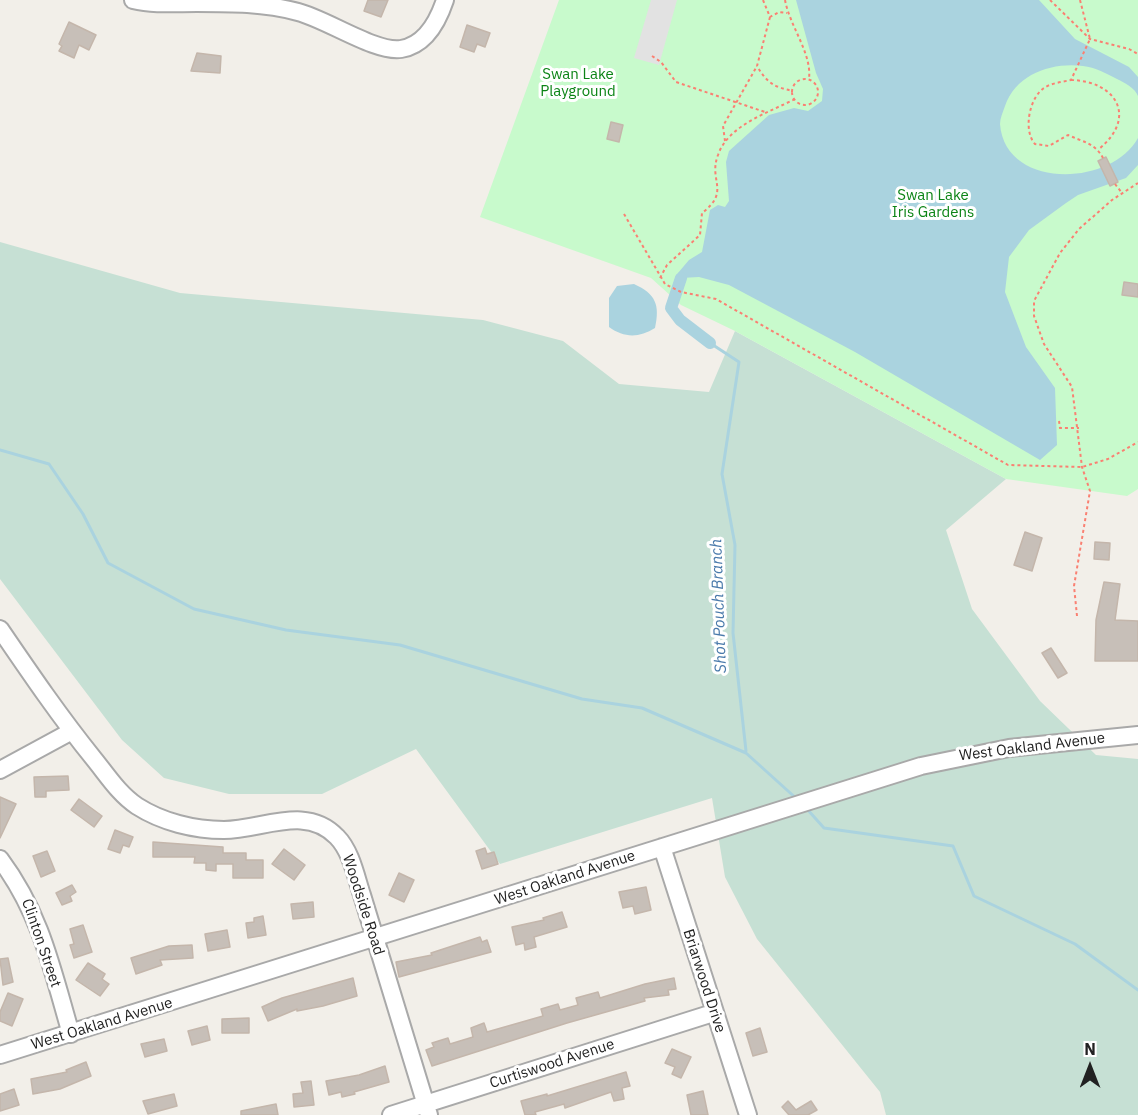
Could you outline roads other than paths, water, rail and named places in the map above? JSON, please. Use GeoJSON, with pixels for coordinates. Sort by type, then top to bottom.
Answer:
{"type":"FeatureCollection","features":[{"type":"Feature","properties":{"kind":"street"},"geometry":{"type":"LineString","coordinates":[[133,0],[156,3],[273,6],[313,16],[379,45],[397,49],[411,46],[426,36],[435,24],[445,0]]}},
{"type":"Feature","properties":{"kind":"street","name":"Woodside Road"},"geometry":{"type":"LineString","coordinates":[[0,629],[72,731],[121,793],[135,805],[167,821],[224,830],[291,819],[309,820],[326,828],[344,846],[427,1109]]}},
{"type":"Feature","properties":{"kind":"street"},"geometry":{"type":"LineString","coordinates":[[0,770],[72,731]]}},
{"type":"Feature","properties":{"kind":"street","name":"West Oakland Avenue"},"geometry":{"type":"LineString","coordinates":[[0,1055],[921,766],[974,753],[1054,742],[1138,735]]}},
{"type":"Feature","properties":{"kind":"street","name":"Briarwood Drive"},"geometry":{"type":"LineString","coordinates":[[662,847],[713,1013],[748,1115]]}},
{"type":"Feature","properties":{"kind":"street","name":"Clinton Street"},"geometry":{"type":"LineString","coordinates":[[0,859],[22,890],[34,915],[71,1034]]}},
{"type":"Feature","properties":{"kind":"street","name":"Curtiswood Avenue"},"geometry":{"type":"LineString","coordinates":[[391,1115],[427,1109],[713,1013]]}},
{"type":"Feature","properties":{"kind":"water"},"geometry":{"type":"Polygon","coordinates":[[[796,0],[1039,0],[1075,39],[1129,67],[1138,77],[1138,96],[1126,84],[1092,68],[1071,65],[1048,68],[1036,72],[1017,86],[1010,95],[1001,117],[1000,124],[1006,146],[1020,161],[1039,170],[1061,174],[1084,173],[1106,166],[1125,154],[1138,138],[1138,165],[1126,178],[1078,195],[1066,203],[1029,230],[1009,257],[1005,292],[1026,347],[1055,388],[1057,445],[1040,460],[855,352],[729,285],[699,277],[681,278],[678,273],[689,260],[702,252],[710,210],[718,205],[725,207],[729,201],[726,162],[729,151],[769,115],[794,108],[808,111],[822,101],[823,89],[816,73],[796,0]]]}},
{"type":"Feature","properties":{"kind":"water"},"geometry":{"type":"Polygon","coordinates":[[[634,284],[652,296],[655,301],[657,313],[655,328],[643,334],[626,335],[609,327],[609,298],[617,286],[634,284]]]}},
{"type":"Feature","properties":{"kind":"waterway","name":"Shot Pouch Branch"},"geometry":{"type":"LineString","coordinates":[[681,278],[671,308],[680,320],[710,343]]}},
{"type":"Feature","properties":{"kind":"waterway","name":"Shot Pouch Branch"},"geometry":{"type":"LineString","coordinates":[[710,343],[739,362],[722,474],[735,545],[733,633],[746,751]]}},
{"type":"Feature","properties":{"kind":"waterway"},"geometry":{"type":"LineString","coordinates":[[0,450],[49,464],[83,514],[108,563],[194,609],[286,630],[400,645],[582,699],[642,708],[746,753],[798,800]]}},
{"type":"Feature","properties":{"kind":"waterway"},"geometry":{"type":"LineString","coordinates":[[807,809],[824,828],[953,846],[974,896],[1075,944],[1138,990]]}},
{"type":"Feature","properties":{"kind":"park label","name":"Swan Lake Playground"},"geometry":{"type":"Point","coordinates":[578,84]}},
{"type":"Feature","properties":{"kind":"park label","name":"Swan Lake Iris Gardens"},"geometry":{"type":"Point","coordinates":[933,204]}}]}
